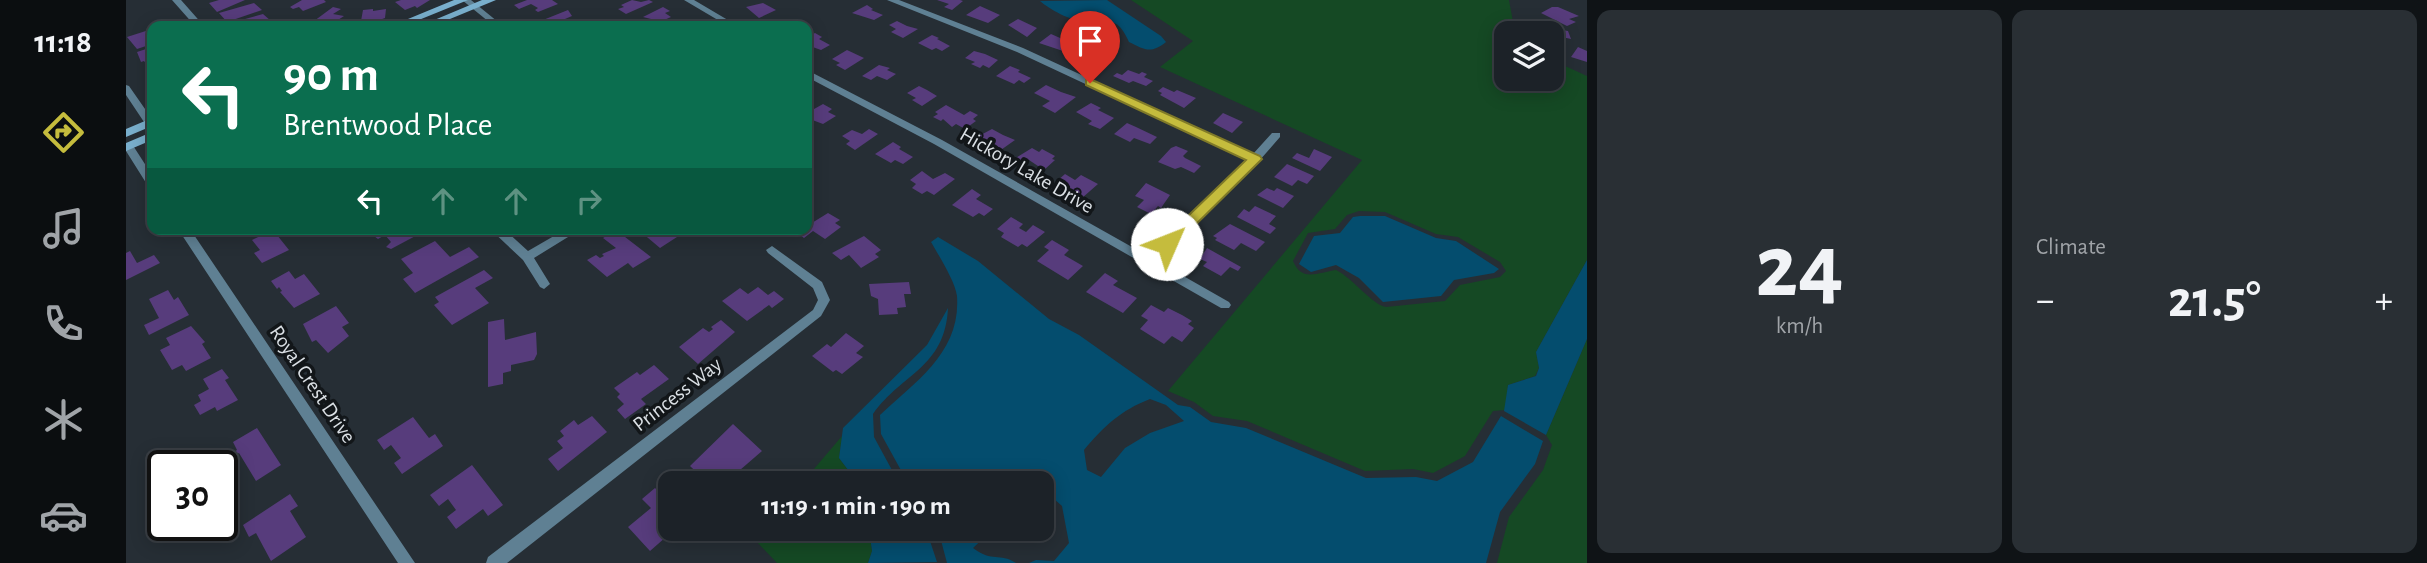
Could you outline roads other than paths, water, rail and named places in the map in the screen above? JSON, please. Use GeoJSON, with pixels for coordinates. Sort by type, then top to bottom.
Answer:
{"type":"FeatureCollection","features":[{"type":"Feature","properties":{"kind":"main road"},"geometry":{"type":"LineString","coordinates":[[411,21],[467,2],[491,0]]}},
{"type":"Feature","properties":{"kind":"main road"},"geometry":{"type":"LineString","coordinates":[[434,21],[467,2]]}},
{"type":"Feature","properties":{"kind":"main road"},"geometry":{"type":"LineString","coordinates":[[126,133],[147,128]]}},
{"type":"Feature","properties":{"kind":"main road"},"geometry":{"type":"LineString","coordinates":[[127,146],[147,130]]}},
{"type":"Feature","properties":{"kind":"street"},"geometry":{"type":"LineString","coordinates":[[176,0],[195,21]]}},
{"type":"Feature","properties":{"kind":"street"},"geometry":{"type":"LineString","coordinates":[[688,0],[725,21]]}},
{"type":"Feature","properties":{"kind":"street"},"geometry":{"type":"LineString","coordinates":[[891,0],[1020,50],[1255,159]]}},
{"type":"Feature","properties":{"kind":"street"},"geometry":{"type":"LineString","coordinates":[[467,2],[492,21]]}},
{"type":"Feature","properties":{"kind":"street","name":"Hickory Lake Drive"},"geometry":{"type":"LineString","coordinates":[[812,76],[916,129],[1225,305]]}},
{"type":"Feature","properties":{"kind":"street"},"geometry":{"type":"LineString","coordinates":[[126,88],[147,121]]}},
{"type":"Feature","properties":{"kind":"street"},"geometry":{"type":"LineString","coordinates":[[1149,262],[1255,159],[1276,135]]}},
{"type":"Feature","properties":{"kind":"street"},"geometry":{"type":"LineString","coordinates":[[127,146],[147,176]]}},
{"type":"Feature","properties":{"kind":"street","name":"Royal Crest Drive"},"geometry":{"type":"LineString","coordinates":[[188,235],[407,563]]}},
{"type":"Feature","properties":{"kind":"street"},"geometry":{"type":"LineString","coordinates":[[503,235],[527,257],[544,284]]}},
{"type":"Feature","properties":{"kind":"street"},"geometry":{"type":"LineString","coordinates":[[527,257],[565,235]]}},
{"type":"Feature","properties":{"kind":"street","name":"Princess Way"},"geometry":{"type":"LineString","coordinates":[[494,563],[817,313],[824,300],[818,285],[772,250]]}},
{"type":"Feature","properties":{"kind":"water"},"geometry":{"type":"Polygon","coordinates":[[[1107,0],[1166,42],[1156,48],[1144,49],[1129,42],[1120,27],[1112,22],[1073,19],[1040,1],[1107,0]]]}},
{"type":"Feature","properties":{"kind":"water"},"geometry":{"type":"Polygon","coordinates":[[[1385,216],[1436,238],[1456,241],[1499,269],[1494,273],[1454,280],[1441,296],[1383,302],[1359,278],[1336,265],[1311,272],[1299,264],[1314,236],[1340,233],[1353,217],[1385,216]]]}},
{"type":"Feature","properties":{"kind":"water"},"geometry":{"type":"Polygon","coordinates":[[[938,237],[978,261],[1049,319],[1079,335],[1178,405],[1190,407],[1211,422],[1246,428],[1366,478],[1416,477],[1437,481],[1473,462],[1501,416],[1543,441],[1535,464],[1500,512],[1486,563],[1029,563],[1036,560],[1054,561],[1069,543],[1062,506],[1054,499],[1054,471],[901,471],[881,434],[880,415],[933,364],[952,333],[957,296],[931,242],[938,237]],[[1150,399],[1130,408],[1113,420],[1084,450],[1087,470],[1101,477],[1125,448],[1150,433],[1184,421],[1166,405],[1150,399]]]}},
{"type":"Feature","properties":{"kind":"water"},"geometry":{"type":"Polygon","coordinates":[[[1587,260],[1587,339],[1546,435],[1504,411],[1508,385],[1536,376],[1539,368],[1536,352],[1587,260]]]}},
{"type":"Feature","properties":{"kind":"water"},"geometry":{"type":"Polygon","coordinates":[[[948,308],[945,328],[931,357],[884,400],[873,414],[874,437],[892,471],[849,471],[839,458],[843,428],[927,345],[948,308]]]}},
{"type":"Feature","properties":{"kind":"water"},"geometry":{"type":"Polygon","coordinates":[[[871,541],[930,541],[937,562],[868,563],[872,551],[871,541]]]}},
{"type":"Feature","properties":{"kind":"water"},"geometry":{"type":"Polygon","coordinates":[[[941,541],[980,541],[973,548],[986,555],[1016,563],[947,563],[941,541]]]}}]}
